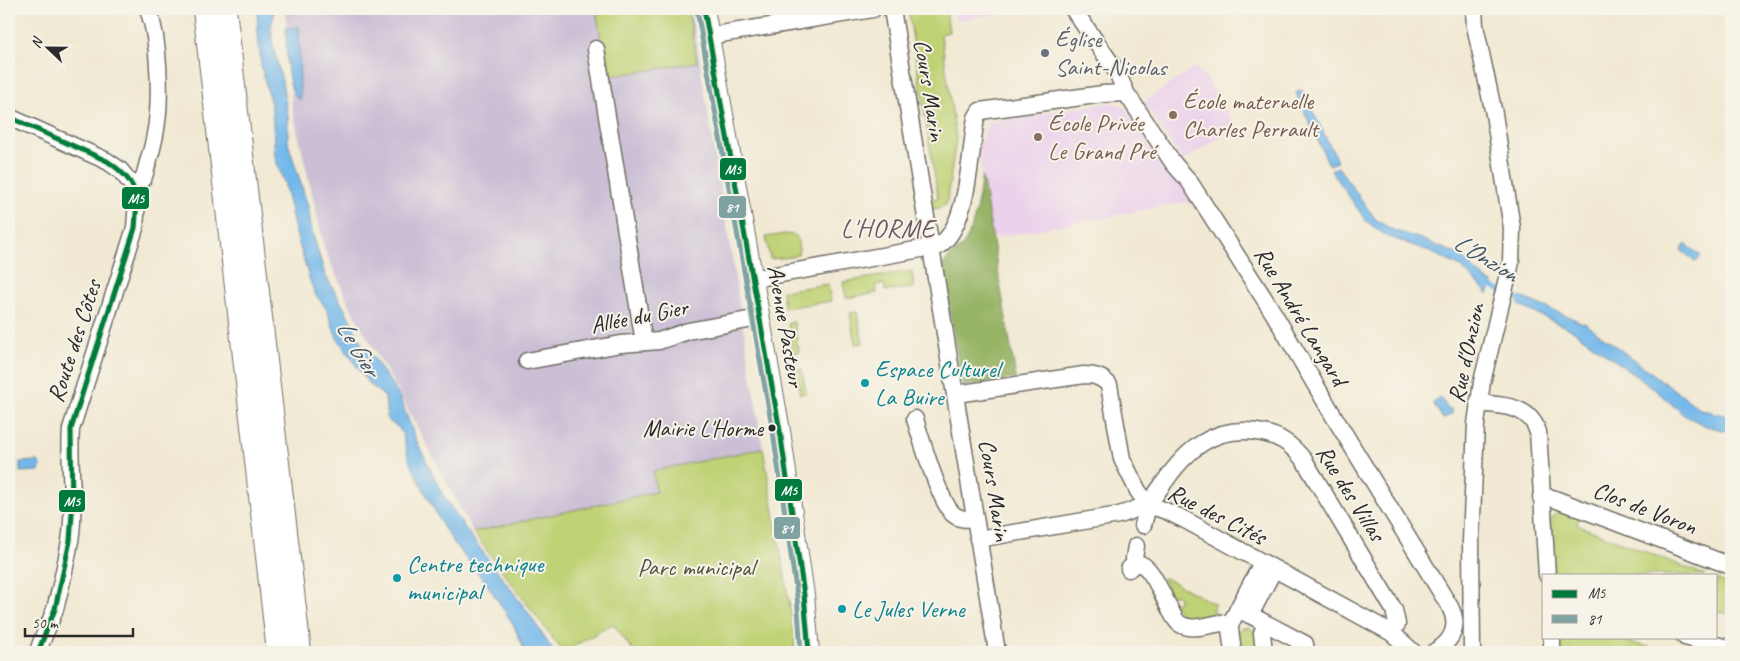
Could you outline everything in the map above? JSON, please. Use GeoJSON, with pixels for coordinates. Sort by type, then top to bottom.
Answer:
{"type":"FeatureCollection","features":[{"type":"Feature","properties":{"kind":"highway"},"geometry":{"type":"LineString","coordinates":[[205,9],[279,652]]}},
{"type":"Feature","properties":{"kind":"highway"},"geometry":{"type":"LineString","coordinates":[[224,9],[299,652]]}},
{"type":"Feature","properties":{"kind":"main road","name":"Avenue Pasteur"},"geometry":{"type":"LineString","coordinates":[[704,9],[781,440],[804,595],[809,652]]}},
{"type":"Feature","properties":{"kind":"street"},"geometry":{"type":"LineString","coordinates":[[9,117],[107,161],[120,170],[134,187],[139,185],[145,175],[159,118],[160,96],[156,37],[148,9]]}},
{"type":"Feature","properties":{"kind":"street"},"geometry":{"type":"LineString","coordinates":[[709,36],[873,9]]}},
{"type":"Feature","properties":{"kind":"street","name":"Cours Marin"},"geometry":{"type":"LineString","coordinates":[[892,9],[956,394],[996,652]]}},
{"type":"Feature","properties":{"kind":"street","name":"Rue André Langard"},"geometry":{"type":"LineString","coordinates":[[1073,9],[1117,72],[1126,92],[1174,164],[1189,181],[1274,314],[1454,614],[1455,626],[1452,638],[1434,652]]}},
{"type":"Feature","properties":{"kind":"street","name":"Rue d'Onzion"},"geometry":{"type":"LineString","coordinates":[[1472,652],[1471,541],[1478,403],[1511,262],[1511,219],[1494,114],[1476,34],[1474,9]]}},
{"type":"Feature","properties":{"kind":"street"},"geometry":{"type":"LineString","coordinates":[[596,49],[644,342]]}},
{"type":"Feature","properties":{"kind":"street"},"geometry":{"type":"LineString","coordinates":[[753,279],[941,244],[956,223],[962,208],[976,118],[980,111],[1126,92]]}},
{"type":"Feature","properties":{"kind":"street","name":"Route des Côtes"},"geometry":{"type":"LineString","coordinates":[[38,652],[54,610],[70,540],[72,503],[71,429],[135,228],[137,200],[134,187]]}},
{"type":"Feature","properties":{"kind":"street","name":"Allée du Gier"},"geometry":{"type":"LineString","coordinates":[[527,361],[621,344],[659,341],[688,331],[759,318]]}},
{"type":"Feature","properties":{"kind":"street"},"geometry":{"type":"LineString","coordinates":[[956,394],[1084,375],[1092,375],[1104,380],[1108,385],[1122,459],[1148,506],[1144,525]]}},
{"type":"Feature","properties":{"kind":"street"},"geometry":{"type":"LineString","coordinates":[[1478,403],[1516,408],[1531,417],[1535,423],[1538,432],[1541,497],[1548,574]]}},
{"type":"Feature","properties":{"kind":"street"},"geometry":{"type":"LineString","coordinates":[[914,420],[935,478],[949,509],[960,518],[966,520],[976,518]]}},
{"type":"Feature","properties":{"kind":"street","name":"Rue des Villas"},"geometry":{"type":"LineString","coordinates":[[1148,506],[1176,465],[1186,454],[1208,439],[1229,432],[1249,431],[1268,434],[1282,439],[1294,448],[1304,460],[1394,610],[1397,624],[1392,633]]}},
{"type":"Feature","properties":{"kind":"street","name":"Clos de Voron"},"geometry":{"type":"LineString","coordinates":[[1541,497],[1552,498],[1731,566]]}},
{"type":"Feature","properties":{"kind":"street","name":"Rue des Cités"},"geometry":{"type":"LineString","coordinates":[[978,539],[1119,515],[1148,506],[1165,511],[1184,520],[1392,633],[1413,652]]}},
{"type":"Feature","properties":{"kind":"street"},"geometry":{"type":"LineString","coordinates":[[1136,546],[1132,566],[1142,565],[1150,570],[1172,616],[1182,626],[1192,627],[1218,623],[1240,616],[1266,624],[1305,644],[1306,652]]}},
{"type":"Feature","properties":{"kind":"street"},"geometry":{"type":"LineString","coordinates":[[1233,652],[1240,616],[1268,566]]}},
{"type":"Feature","properties":{"kind":"street"},"geometry":{"type":"LineString","coordinates":[[1264,652],[1262,633],[1266,624]]}},
{"type":"Feature","properties":{"kind":"street"},"geometry":{"type":"LineString","coordinates":[[1552,638],[1552,652]]}},
{"type":"Feature","properties":{"kind":"street"},"geometry":{"type":"LineString","coordinates":[[1689,638],[1731,649]]}},
{"type":"Feature","properties":{"kind":"shaded area"},"geometry":{"type":"Polygon","coordinates":[[[285,9],[691,9],[763,448],[654,471],[656,492],[473,532],[405,404],[351,308],[325,250],[292,107],[285,9]]]}},
{"type":"Feature","properties":{"kind":"shaded area"},"geometry":{"type":"Polygon","coordinates":[[[954,9],[1028,9],[956,20],[954,9]]]}},
{"type":"Feature","properties":{"kind":"shaded area"},"geometry":{"type":"Polygon","coordinates":[[[1195,67],[1207,79],[1236,128],[1182,161],[1144,102],[1195,67]]]}},
{"type":"Feature","properties":{"kind":"shaded area"},"geometry":{"type":"Polygon","coordinates":[[[1112,102],[1140,115],[1193,201],[992,238],[978,149],[988,122],[1112,102]]]}},
{"type":"Feature","properties":{"kind":"green space"},"geometry":{"type":"Polygon","coordinates":[[[596,9],[688,9],[697,62],[607,77],[596,9]]]}},
{"type":"Feature","properties":{"kind":"green space"},"geometry":{"type":"Polygon","coordinates":[[[908,9],[946,9],[949,32],[941,34],[956,139],[947,201],[946,205],[940,208],[929,209],[927,200],[938,198],[908,9]]]}},
{"type":"Feature","properties":{"kind":"green space"},"geometry":{"type":"Polygon","coordinates":[[[982,176],[1016,378],[963,386],[942,269],[946,261],[962,246],[969,235],[982,176]]]}},
{"type":"Feature","properties":{"kind":"green space"},"geometry":{"type":"Polygon","coordinates":[[[785,234],[797,237],[798,254],[792,257],[770,259],[766,237],[785,234]]]}},
{"type":"Feature","properties":{"kind":"green space"},"geometry":{"type":"Polygon","coordinates":[[[912,271],[914,288],[885,291],[884,284],[876,285],[877,293],[846,298],[843,282],[912,271]]]}},
{"type":"Feature","properties":{"kind":"green space"},"geometry":{"type":"Polygon","coordinates":[[[828,284],[831,301],[784,308],[782,291],[828,284]]]}},
{"type":"Feature","properties":{"kind":"green space"},"geometry":{"type":"Polygon","coordinates":[[[857,312],[863,343],[855,344],[850,313],[857,312]]]}},
{"type":"Feature","properties":{"kind":"green space"},"geometry":{"type":"Polygon","coordinates":[[[794,322],[799,352],[793,353],[788,323],[794,322]]]}},
{"type":"Feature","properties":{"kind":"green space"},"geometry":{"type":"Polygon","coordinates":[[[802,369],[806,393],[800,394],[796,370],[802,369]]]}},
{"type":"Feature","properties":{"kind":"green space","name":"Parc municipal"},"geometry":{"type":"Polygon","coordinates":[[[763,448],[795,636],[794,652],[634,652],[613,624],[563,652],[473,532],[656,492],[653,471],[763,448]]]}},
{"type":"Feature","properties":{"kind":"green space"},"geometry":{"type":"Polygon","coordinates":[[[1559,510],[1580,514],[1577,525],[1702,574],[1553,574],[1550,523],[1552,517],[1559,510]]]}},
{"type":"Feature","properties":{"kind":"green space"},"geometry":{"type":"Polygon","coordinates":[[[1163,578],[1215,604],[1212,611],[1218,614],[1184,619],[1173,603],[1180,601],[1177,594],[1171,596],[1163,578]]]}},
{"type":"Feature","properties":{"kind":"green space"},"geometry":{"type":"Polygon","coordinates":[[[1718,580],[1731,585],[1731,614],[1718,611],[1718,580]]]}},
{"type":"Feature","properties":{"kind":"green space"},"geometry":{"type":"Polygon","coordinates":[[[1249,627],[1255,632],[1258,652],[1239,652],[1238,631],[1249,627]]]}},
{"type":"Feature","properties":{"kind":"green space"},"geometry":{"type":"Polygon","coordinates":[[[1558,638],[1613,638],[1668,652],[1559,652],[1558,638]]]}},
{"type":"Feature","properties":{"kind":"water","name":"Le Gier"},"geometry":{"type":"Polygon","coordinates":[[[257,9],[273,9],[274,14],[271,27],[273,46],[282,81],[288,117],[288,143],[308,206],[312,231],[325,275],[346,311],[361,343],[374,358],[399,396],[417,442],[443,495],[467,531],[528,612],[554,652],[525,652],[513,624],[487,584],[443,527],[410,463],[402,433],[398,427],[387,420],[385,397],[368,383],[337,338],[326,308],[315,294],[295,230],[284,182],[275,158],[272,109],[261,65],[257,9]]]}},
{"type":"Feature","properties":{"kind":"water"},"geometry":{"type":"Polygon","coordinates":[[[299,27],[300,100],[291,87],[289,77],[286,28],[299,27]]]}},
{"type":"Feature","properties":{"kind":"water"},"geometry":{"type":"Polygon","coordinates":[[[1299,90],[1303,91],[1338,162],[1329,165],[1296,93],[1299,90]]]}},
{"type":"Feature","properties":{"kind":"water"},"geometry":{"type":"Polygon","coordinates":[[[1338,167],[1376,220],[1393,230],[1457,254],[1485,279],[1493,283],[1488,294],[1461,267],[1426,250],[1386,236],[1366,221],[1331,170],[1338,167]]]}},
{"type":"Feature","properties":{"kind":"water"},"geometry":{"type":"Polygon","coordinates":[[[1686,244],[1701,256],[1696,262],[1681,250],[1686,244]]]}},
{"type":"Feature","properties":{"kind":"water"},"geometry":{"type":"Polygon","coordinates":[[[1521,297],[1586,324],[1700,409],[1731,417],[1731,432],[1706,426],[1684,415],[1653,388],[1574,331],[1518,305],[1521,297]]]}},
{"type":"Feature","properties":{"kind":"water"},"geometry":{"type":"Polygon","coordinates":[[[1441,398],[1453,413],[1443,419],[1433,403],[1441,398]]]}},
{"type":"Feature","properties":{"kind":"water"},"geometry":{"type":"Polygon","coordinates":[[[38,461],[41,466],[39,471],[20,472],[20,462],[38,461]]]}},
{"type":"Feature","properties":{"kind":"waterway","name":"L'Onzion"},"geometry":{"type":"LineString","coordinates":[[1486,284],[1524,302]]}},
{"type":"Feature","properties":{"kind":"transit line","name":"M5"},"geometry":{"type":"LineString","coordinates":[[704,9],[780,431],[804,595],[809,652]]}},
{"type":"Feature","properties":{"kind":"transit line","name":"81"},"geometry":{"type":"LineString","coordinates":[[697,10],[773,432],[797,596],[801,652]]}},
{"type":"Feature","properties":{"kind":"transit line","name":"M5"},"geometry":{"type":"LineString","coordinates":[[9,117],[107,161],[125,175],[134,189],[136,197],[135,228],[71,429],[72,513],[70,541],[55,609],[38,652]]}},
{"type":"Feature","properties":{"kind":"place","name":"Église Saint-Nicolas"},"geometry":{"type":"Point","coordinates":[1045,53]}},
{"type":"Feature","properties":{"kind":"place","name":"École maternelle Charles Perrault"},"geometry":{"type":"Point","coordinates":[1173,115]}},
{"type":"Feature","properties":{"kind":"place","name":"École Privée Le Grand Pré"},"geometry":{"type":"Point","coordinates":[1038,137]}},
{"type":"Feature","properties":{"kind":"place","name":"Espace Culturel La Buire"},"geometry":{"type":"Point","coordinates":[865,383]}},
{"type":"Feature","properties":{"kind":"place","name":"Mairie L'Horme"},"geometry":{"type":"Point","coordinates":[772,428]}},
{"type":"Feature","properties":{"kind":"place","name":"Centre technique municipal"},"geometry":{"type":"Point","coordinates":[397,578]}},
{"type":"Feature","properties":{"kind":"place","name":"Le Jules Verne"},"geometry":{"type":"Point","coordinates":[842,609]}},
{"type":"Feature","properties":{"kind":"district","name":"L'HORME"},"geometry":{"type":"Point","coordinates":[888,228]}}]}
